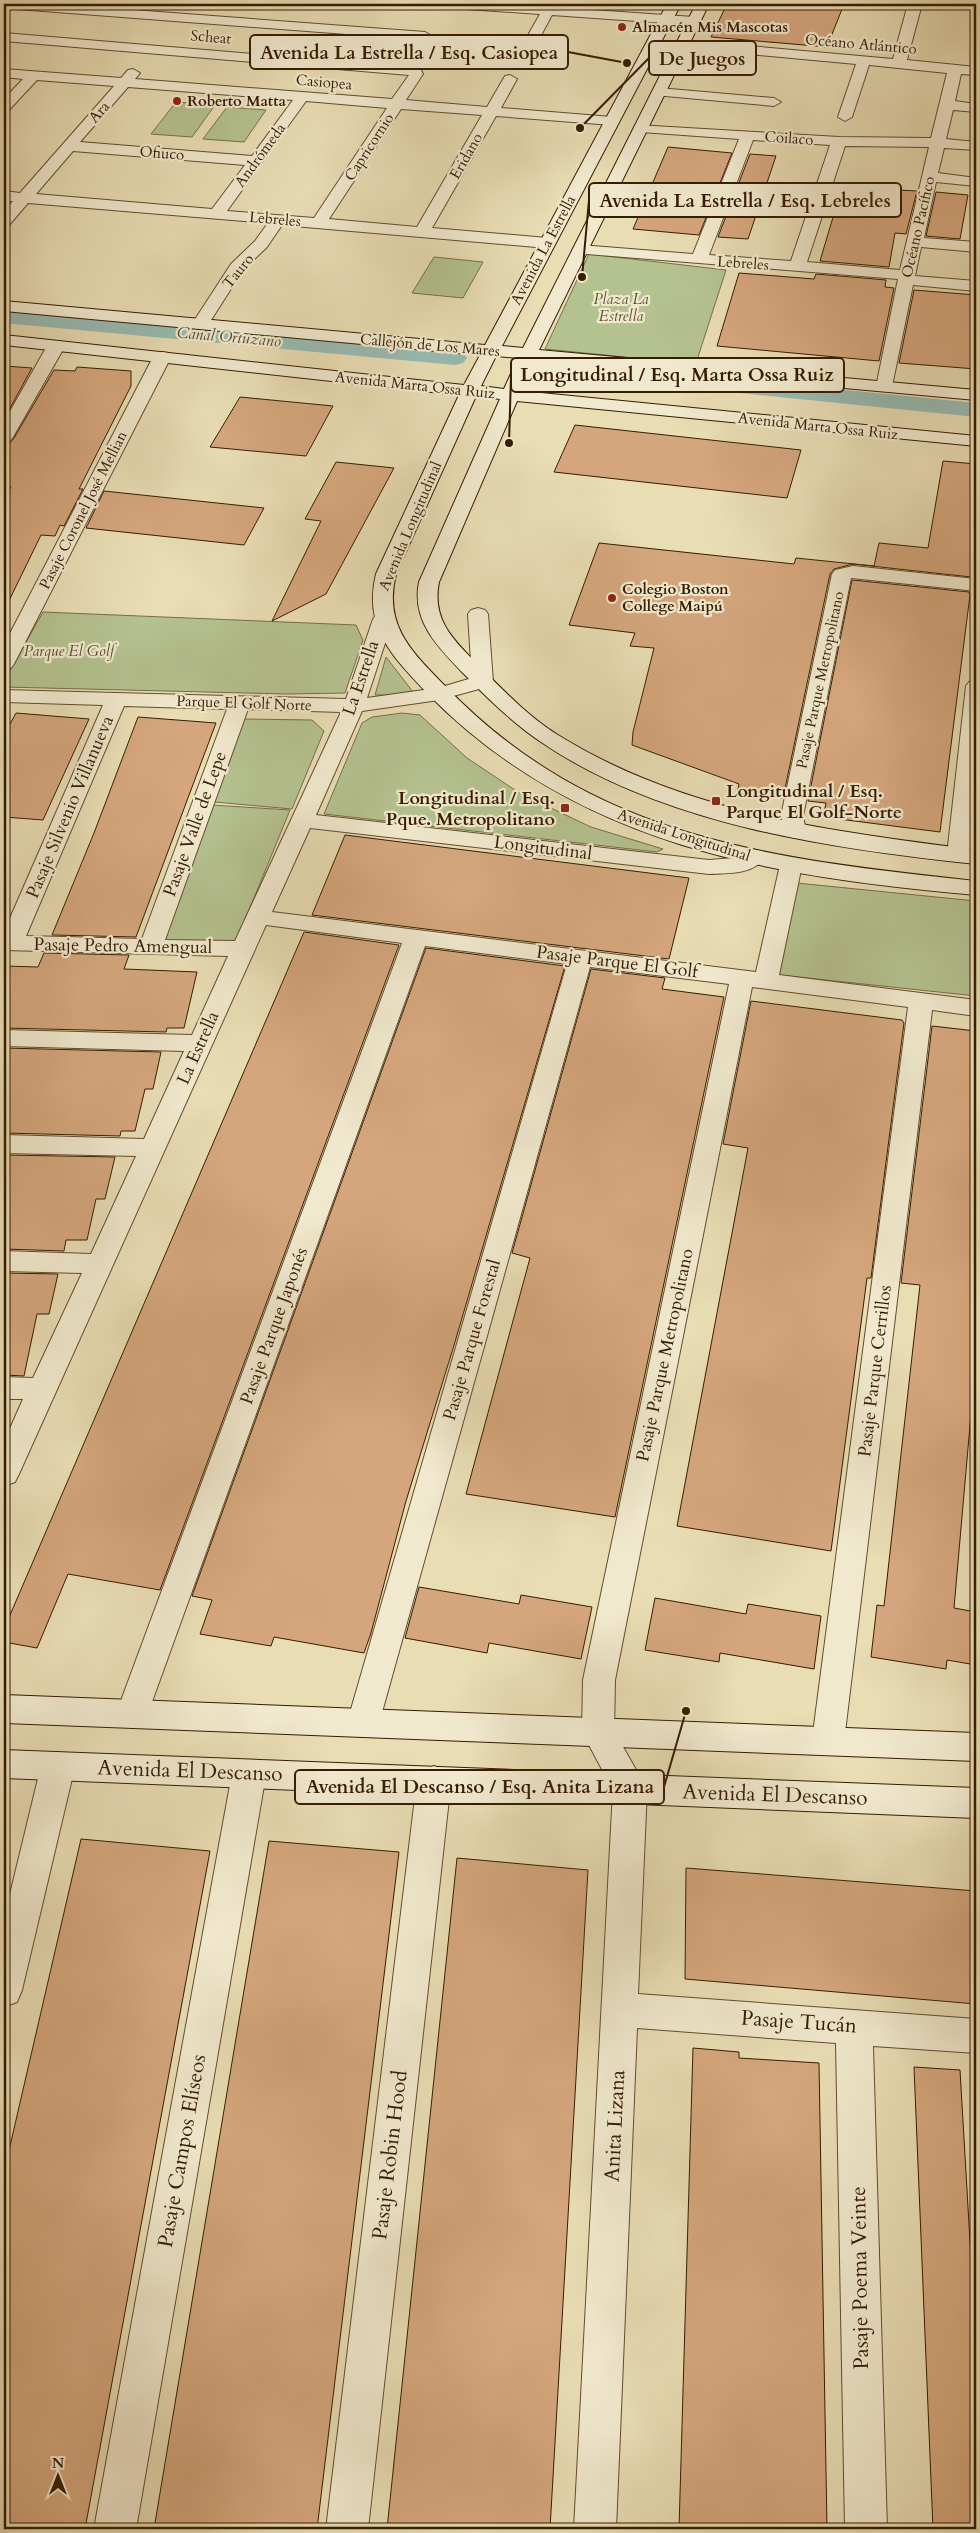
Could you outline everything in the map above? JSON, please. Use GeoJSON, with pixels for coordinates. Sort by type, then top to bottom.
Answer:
{"type":"FeatureCollection","features":[{"type":"Feature","properties":{"kind":"street"},"geometry":{"type":"LineString","coordinates":[[4,4],[181,17]]}},
{"type":"Feature","properties":{"kind":"street","name":"Ara"},"geometry":{"type":"LineString","coordinates":[[4,220],[193,4]]}},
{"type":"Feature","properties":{"kind":"street","name":"Avenida La Estrella"},"geometry":{"type":"LineString","coordinates":[[470,390],[674,4]]}},
{"type":"Feature","properties":{"kind":"street","name":"Avenida La Estrella"},"geometry":{"type":"LineString","coordinates":[[510,395],[528,355],[703,4]]}},
{"type":"Feature","properties":{"kind":"street"},"geometry":{"type":"LineString","coordinates":[[899,64],[916,4]]}},
{"type":"Feature","properties":{"kind":"street"},"geometry":{"type":"LineString","coordinates":[[446,6],[548,11],[694,22]]}},
{"type":"Feature","properties":{"kind":"street"},"geometry":{"type":"LineString","coordinates":[[518,65],[548,11]]}},
{"type":"Feature","properties":{"kind":"street","name":"Capricornio"},"geometry":{"type":"LineString","coordinates":[[181,17],[428,32],[410,63],[416,74],[319,223]]}},
{"type":"Feature","properties":{"kind":"street","name":"Scheat"},"geometry":{"type":"LineString","coordinates":[[4,37],[154,49],[410,63]]}},
{"type":"Feature","properties":{"kind":"street","name":"Océano Atlántico"},"geometry":{"type":"LineString","coordinates":[[683,44],[976,71]]}},
{"type":"Feature","properties":{"kind":"street"},"geometry":{"type":"LineString","coordinates":[[844,117],[864,61]]}},
{"type":"Feature","properties":{"kind":"street","name":"Océano Pacífico"},"geometry":{"type":"LineString","coordinates":[[885,387],[906,278],[955,69]]}},
{"type":"Feature","properties":{"kind":"street","name":"Casiopea"},"geometry":{"type":"LineString","coordinates":[[4,73],[612,121]]}},
{"type":"Feature","properties":{"kind":"street"},"geometry":{"type":"LineString","coordinates":[[4,107],[34,75]]}},
{"type":"Feature","properties":{"kind":"street","name":"Eridano"},"geometry":{"type":"LineString","coordinates":[[422,232],[510,79]]}},
{"type":"Feature","properties":{"kind":"street"},"geometry":{"type":"LineString","coordinates":[[659,92],[774,102]]}},
{"type":"Feature","properties":{"kind":"street","name":"Andrómeda"},"geometry":{"type":"LineString","coordinates":[[217,214],[303,96]]}},
{"type":"Feature","properties":{"kind":"street"},"geometry":{"type":"LineString","coordinates":[[947,105],[976,108]]}},
{"type":"Feature","properties":{"kind":"street","name":"Coilaco"},"geometry":{"type":"LineString","coordinates":[[641,128],[838,141],[938,143],[976,146]]}},
{"type":"Feature","properties":{"kind":"street"},"geometry":{"type":"LineString","coordinates":[[699,260],[748,135]]}},
{"type":"Feature","properties":{"kind":"street"},"geometry":{"type":"LineString","coordinates":[[796,267],[838,141]]}},
{"type":"Feature","properties":{"kind":"street","name":"Ofiuco"},"geometry":{"type":"LineString","coordinates":[[69,146],[256,161]]}},
{"type":"Feature","properties":{"kind":"street"},"geometry":{"type":"LineString","coordinates":[[930,177],[976,182]]}},
{"type":"Feature","properties":{"kind":"street","name":"Lebreles"},"geometry":{"type":"LineString","coordinates":[[4,196],[547,243]]}},
{"type":"Feature","properties":{"kind":"street","name":"Tauro"},"geometry":{"type":"LineString","coordinates":[[200,324],[237,267],[261,244],[278,220]]}},
{"type":"Feature","properties":{"kind":"street"},"geometry":{"type":"LineString","coordinates":[[914,242],[976,247]]}},
{"type":"Feature","properties":{"kind":"street","name":"Lebreles"},"geometry":{"type":"LineString","coordinates":[[580,250],[796,267],[976,286]]}},
{"type":"Feature","properties":{"kind":"street","name":"Callejón de Los Mares"},"geometry":{"type":"LineString","coordinates":[[4,306],[976,395]]}},
{"type":"Feature","properties":{"kind":"street","name":"Avenida Marta Ossa Ruiz"},"geometry":{"type":"LineString","coordinates":[[4,340],[510,395],[976,441]]}},
{"type":"Feature","properties":{"kind":"street"},"geometry":{"type":"LineString","coordinates":[[4,436],[56,346]]}},
{"type":"Feature","properties":{"kind":"street","name":"Pasaje Coronel José Mellian"},"geometry":{"type":"LineString","coordinates":[[4,664],[162,357]]}},
{"type":"Feature","properties":{"kind":"street","name":"Avenida Longitudinal"},"geometry":{"type":"LineString","coordinates":[[470,390],[386,574],[380,595],[383,619],[409,660],[439,694],[481,734],[511,757],[580,797],[658,830],[753,858],[791,865],[976,888]]}},
{"type":"Feature","properties":{"kind":"street","name":"Avenida Longitudinal"},"geometry":{"type":"LineString","coordinates":[[510,395],[426,590],[427,606],[437,631],[483,682],[522,718],[549,738],[615,775],[690,804],[795,831],[850,841],[967,856]]}},
{"type":"Feature","properties":{"kind":"street","name":"Pasaje Parque Metropolitano"},"geometry":{"type":"LineString","coordinates":[[795,831],[792,816],[842,574],[853,572],[976,585]]}},
{"type":"Feature","properties":{"kind":"street"},"geometry":{"type":"LineString","coordinates":[[478,614],[483,682]]}},
{"type":"Feature","properties":{"kind":"street","name":"La Estrella"},"geometry":{"type":"LineString","coordinates":[[4,1474],[354,706],[383,619]]}},
{"type":"Feature","properties":{"kind":"street","name":"Parque El Golf Norte"},"geometry":{"type":"LineString","coordinates":[[4,696],[354,706],[439,694],[483,682]]}},
{"type":"Feature","properties":{"kind":"street"},"geometry":{"type":"LineString","coordinates":[[967,856],[976,686]]}},
{"type":"Feature","properties":{"kind":"street","name":"Pasaje Silvenio Villanueva"},"geometry":{"type":"LineString","coordinates":[[8,943],[116,699]]}},
{"type":"Feature","properties":{"kind":"street","name":"Pasaje Valle de Lepe"},"geometry":{"type":"LineString","coordinates":[[151,946],[240,702]]}},
{"type":"Feature","properties":{"kind":"street","name":"Longitudinal"},"geometry":{"type":"LineString","coordinates":[[302,820],[709,867],[739,865],[753,858]]}},
{"type":"Feature","properties":{"kind":"street","name":"Pasaje Parque Metropolitano"},"geometry":{"type":"LineString","coordinates":[[598,1732],[598,1680],[754,980],[791,865]]}},
{"type":"Feature","properties":{"kind":"street","name":"Pasaje Parque El Golf"},"geometry":{"type":"LineString","coordinates":[[258,917],[976,1008]]}},
{"type":"Feature","properties":{"kind":"street","name":"Pasaje Parque Japonés"},"geometry":{"type":"LineString","coordinates":[[132,1714],[416,937]]}},
{"type":"Feature","properties":{"kind":"street","name":"Pasaje Pedro Amengual"},"geometry":{"type":"LineString","coordinates":[[8,943],[243,949]]}},
{"type":"Feature","properties":{"kind":"street","name":"Pasaje Parque Forestal"},"geometry":{"type":"LineString","coordinates":[[363,1723],[581,957]]}},
{"type":"Feature","properties":{"kind":"street","name":"Pasaje Parque Cerrillos"},"geometry":{"type":"LineString","coordinates":[[828,1741],[921,1001]]}},
{"type":"Feature","properties":{"kind":"street"},"geometry":{"type":"LineString","coordinates":[[4,1038],[200,1043]]}},
{"type":"Feature","properties":{"kind":"street"},"geometry":{"type":"LineString","coordinates":[[4,1144],[152,1148]]}},
{"type":"Feature","properties":{"kind":"street"},"geometry":{"type":"LineString","coordinates":[[4,1261],[100,1264]]}},
{"type":"Feature","properties":{"kind":"street"},"geometry":{"type":"LineString","coordinates":[[4,1388],[43,1389]]}},
{"type":"Feature","properties":{"kind":"street"},"geometry":{"type":"LineString","coordinates":[[4,1709],[976,1747]]}},
{"type":"Feature","properties":{"kind":"street"},"geometry":{"type":"LineString","coordinates":[[598,1732],[630,1789]]}},
{"type":"Feature","properties":{"kind":"street","name":"Avenida El Descanso"},"geometry":{"type":"LineString","coordinates":[[4,1764],[976,1803]]}},
{"type":"Feature","properties":{"kind":"street"},"geometry":{"type":"LineString","coordinates":[[4,1990],[58,1766]]}},
{"type":"Feature","properties":{"kind":"street","name":"Pasaje Campos Elíseos"},"geometry":{"type":"LineString","coordinates":[[115,2529],[249,1774]]}},
{"type":"Feature","properties":{"kind":"street","name":"Pasaje Robin Hood"},"geometry":{"type":"LineString","coordinates":[[346,2529],[434,1781]]}},
{"type":"Feature","properties":{"kind":"street","name":"Anita Lizana"},"geometry":{"type":"LineString","coordinates":[[595,2529],[630,1789]]}},
{"type":"Feature","properties":{"kind":"street","name":"Pasaje Tucán"},"geometry":{"type":"LineString","coordinates":[[621,2010],[976,2036]]}},
{"type":"Feature","properties":{"kind":"street","name":"Pasaje Poema Veinte"},"geometry":{"type":"LineString","coordinates":[[854,2026],[866,2529]]}},
{"type":"Feature","properties":{"kind":"green space"},"geometry":{"type":"Polygon","coordinates":[[[176,102],[215,105],[192,137],[151,134],[176,102]]]}},
{"type":"Feature","properties":{"kind":"green space"},"geometry":{"type":"Polygon","coordinates":[[[227,107],[266,110],[244,142],[203,139],[227,107]]]}},
{"type":"Feature","properties":{"kind":"green space","name":"Plaza La Estrella"},"geometry":{"type":"Polygon","coordinates":[[[589,254],[726,270],[698,357],[703,365],[545,349],[589,254]]]}},
{"type":"Feature","properties":{"kind":"green space"},"geometry":{"type":"Polygon","coordinates":[[[434,257],[483,262],[463,298],[412,293],[434,257]]]}},
{"type":"Feature","properties":{"kind":"green space","name":"Parque El Golf"},"geometry":{"type":"Polygon","coordinates":[[[43,612],[356,625],[363,640],[345,693],[287,694],[4,687],[4,681],[43,612]]]}},
{"type":"Feature","properties":{"kind":"green space"},"geometry":{"type":"Polygon","coordinates":[[[386,657],[413,692],[396,695],[375,695],[386,657]]]}},
{"type":"Feature","properties":{"kind":"green space"},"geometry":{"type":"Polygon","coordinates":[[[402,713],[420,715],[467,758],[521,794],[591,827],[663,849],[657,852],[324,814],[362,723],[372,717],[402,713]]]}},
{"type":"Feature","properties":{"kind":"green space"},"geometry":{"type":"Polygon","coordinates":[[[244,719],[312,720],[324,731],[292,809],[214,802],[244,719]]]}},
{"type":"Feature","properties":{"kind":"green space"},"geometry":{"type":"Polygon","coordinates":[[[212,805],[290,810],[236,942],[162,940],[212,805]]]}},
{"type":"Feature","properties":{"kind":"green space"},"geometry":{"type":"Polygon","coordinates":[[[797,883],[976,901],[976,996],[779,975],[797,883]]]}},
{"type":"Feature","properties":{"kind":"building"},"geometry":{"type":"Polygon","coordinates":[[[727,4],[844,4],[827,47],[711,37],[727,4]]]}},
{"type":"Feature","properties":{"kind":"building"},"geometry":{"type":"Polygon","coordinates":[[[668,147],[732,153],[699,235],[633,229],[668,147]]]}},
{"type":"Feature","properties":{"kind":"building"},"geometry":{"type":"Polygon","coordinates":[[[750,154],[776,156],[748,239],[718,237],[750,154]]]}},
{"type":"Feature","properties":{"kind":"building"},"geometry":{"type":"Polygon","coordinates":[[[842,187],[917,191],[906,234],[895,233],[889,267],[820,261],[842,187]]]}},
{"type":"Feature","properties":{"kind":"building"},"geometry":{"type":"Polygon","coordinates":[[[936,192],[968,195],[960,239],[926,236],[936,192]]]}},
{"type":"Feature","properties":{"kind":"building"},"geometry":{"type":"Polygon","coordinates":[[[739,273],[814,279],[816,274],[886,280],[885,287],[894,288],[879,361],[717,346],[739,273]]]}},
{"type":"Feature","properties":{"kind":"building"},"geometry":{"type":"Polygon","coordinates":[[[914,290],[976,295],[976,369],[899,363],[914,290]]]}},
{"type":"Feature","properties":{"kind":"building"},"geometry":{"type":"Polygon","coordinates":[[[4,366],[32,368],[4,419],[4,366]]]}},
{"type":"Feature","properties":{"kind":"building"},"geometry":{"type":"Polygon","coordinates":[[[77,367],[131,371],[131,386],[79,489],[83,489],[64,526],[60,525],[55,536],[41,535],[4,611],[4,499],[11,487],[4,486],[4,444],[10,443],[14,438],[54,370],[75,371],[77,367]]]}},
{"type":"Feature","properties":{"kind":"building"},"geometry":{"type":"Polygon","coordinates":[[[240,397],[333,406],[306,456],[210,447],[240,397]]]}},
{"type":"Feature","properties":{"kind":"building"},"geometry":{"type":"Polygon","coordinates":[[[575,425],[801,450],[787,498],[554,472],[575,425]]]}},
{"type":"Feature","properties":{"kind":"building"},"geometry":{"type":"Polygon","coordinates":[[[943,461],[976,464],[976,529],[971,577],[853,564],[834,569],[830,574],[783,798],[737,793],[739,784],[632,745],[633,732],[654,648],[630,646],[635,633],[569,625],[599,543],[794,564],[796,558],[874,566],[879,543],[928,548],[943,461]]]}},
{"type":"Feature","properties":{"kind":"building"},"geometry":{"type":"Polygon","coordinates":[[[336,462],[394,468],[326,594],[272,621],[321,521],[305,519],[336,462]]]}},
{"type":"Feature","properties":{"kind":"building"},"geometry":{"type":"Polygon","coordinates":[[[104,491],[264,508],[244,545],[86,528],[104,491]]]}},
{"type":"Feature","properties":{"kind":"building"},"geometry":{"type":"Polygon","coordinates":[[[852,580],[969,592],[940,832],[823,817],[826,803],[808,801],[852,580]]]}},
{"type":"Feature","properties":{"kind":"building"},"geometry":{"type":"Polygon","coordinates":[[[16,713],[89,719],[43,820],[4,817],[4,724],[10,724],[16,713]]]}},
{"type":"Feature","properties":{"kind":"building"},"geometry":{"type":"Polygon","coordinates":[[[138,717],[216,723],[136,937],[52,935],[94,833],[138,717]]]}},
{"type":"Feature","properties":{"kind":"building"},"geometry":{"type":"Polygon","coordinates":[[[345,835],[689,878],[669,959],[312,915],[345,835]]]}},
{"type":"Feature","properties":{"kind":"building"},"geometry":{"type":"Polygon","coordinates":[[[304,932],[399,945],[160,1590],[68,1574],[37,1648],[4,1642],[4,1629],[304,932]]]}},
{"type":"Feature","properties":{"kind":"building"},"geometry":{"type":"Polygon","coordinates":[[[426,948],[565,966],[455,1342],[406,1501],[371,1633],[364,1653],[274,1637],[271,1646],[200,1634],[212,1600],[192,1596],[426,948]]]}},
{"type":"Feature","properties":{"kind":"building"},"geometry":{"type":"Polygon","coordinates":[[[44,953],[129,955],[124,969],[197,972],[184,1028],[167,1028],[166,1032],[4,1028],[4,966],[38,967],[44,953]]]}},
{"type":"Feature","properties":{"kind":"building"},"geometry":{"type":"Polygon","coordinates":[[[591,969],[665,978],[662,989],[724,997],[615,1517],[466,1494],[530,1258],[512,1253],[591,969]]]}},
{"type":"Feature","properties":{"kind":"building"},"geometry":{"type":"Polygon","coordinates":[[[751,1001],[902,1020],[904,1023],[871,1278],[867,1278],[831,1551],[677,1526],[748,1148],[723,1144],[751,1001]]]}},
{"type":"Feature","properties":{"kind":"building"},"geometry":{"type":"Polygon","coordinates":[[[932,1026],[976,1031],[976,1357],[954,1608],[976,1612],[976,1665],[947,1660],[946,1669],[871,1657],[877,1605],[884,1606],[920,1285],[901,1283],[932,1026]]]}},
{"type":"Feature","properties":{"kind":"building"},"geometry":{"type":"Polygon","coordinates":[[[4,1048],[161,1052],[153,1089],[145,1089],[135,1131],[121,1131],[120,1136],[4,1133],[4,1048]]]}},
{"type":"Feature","properties":{"kind":"building"},"geometry":{"type":"Polygon","coordinates":[[[4,1155],[115,1157],[105,1199],[96,1199],[87,1240],[66,1240],[64,1251],[4,1249],[4,1155]]]}},
{"type":"Feature","properties":{"kind":"building"},"geometry":{"type":"Polygon","coordinates":[[[4,1273],[58,1274],[49,1314],[37,1314],[24,1376],[4,1375],[4,1273]]]}},
{"type":"Feature","properties":{"kind":"building"},"geometry":{"type":"Polygon","coordinates":[[[419,1587],[519,1604],[521,1595],[592,1607],[581,1659],[489,1643],[487,1653],[405,1638],[419,1587]]]}},
{"type":"Feature","properties":{"kind":"building"},"geometry":{"type":"Polygon","coordinates":[[[655,1598],[746,1614],[748,1604],[821,1616],[814,1669],[720,1653],[719,1662],[645,1650],[655,1598]]]}},
{"type":"Feature","properties":{"kind":"building"},"geometry":{"type":"Polygon","coordinates":[[[81,1839],[210,1851],[85,2529],[4,2529],[4,2172],[81,1839]]]}},
{"type":"Feature","properties":{"kind":"building"},"geometry":{"type":"Polygon","coordinates":[[[269,1841],[399,1852],[317,2529],[154,2529],[269,1841]]]}},
{"type":"Feature","properties":{"kind":"building"},"geometry":{"type":"Polygon","coordinates":[[[457,1858],[588,1870],[550,2529],[387,2529],[457,1858]]]}},
{"type":"Feature","properties":{"kind":"building"},"geometry":{"type":"Polygon","coordinates":[[[686,1868],[976,1891],[976,2004],[685,1979],[686,1868]]]}},
{"type":"Feature","properties":{"kind":"building"},"geometry":{"type":"Polygon","coordinates":[[[693,2048],[739,2052],[739,2058],[819,2063],[827,2529],[679,2529],[693,2048]]]}},
{"type":"Feature","properties":{"kind":"building"},"geometry":{"type":"Polygon","coordinates":[[[914,2067],[960,2070],[976,2344],[976,2529],[933,2529],[914,2067]]]}},
{"type":"Feature","properties":{"kind":"waterway","name":"Canal Ortuzano"},"geometry":{"type":"LineString","coordinates":[[4,316],[455,358]]}},
{"type":"Feature","properties":{"kind":"waterway","name":"Canal Ortuzano"},"geometry":{"type":"LineString","coordinates":[[551,368],[976,410]]}},
{"type":"Feature","properties":{"kind":"place","name":"Almacén Mis Mascotas"},"geometry":{"type":"Point","coordinates":[622,27]}},
{"type":"Feature","properties":{"kind":"place","name":"Avenida La Estrella / Esq. Casiopea"},"geometry":{"type":"Point","coordinates":[627,63]}},
{"type":"Feature","properties":{"kind":"place","name":"Roberto Matta"},"geometry":{"type":"Point","coordinates":[177,101]}},
{"type":"Feature","properties":{"kind":"place","name":"De Juegos"},"geometry":{"type":"Point","coordinates":[580,128]}},
{"type":"Feature","properties":{"kind":"place","name":"Avenida La Estrella / Esq. Lebreles"},"geometry":{"type":"Point","coordinates":[582,277]}},
{"type":"Feature","properties":{"kind":"place","name":"Longitudinal / Esq. Marta Ossa Ruiz"},"geometry":{"type":"Point","coordinates":[509,443]}},
{"type":"Feature","properties":{"kind":"place","name":"Colegio Boston College Maipú"},"geometry":{"type":"Point","coordinates":[612,598]}},
{"type":"Feature","properties":{"kind":"place","name":"Longitudinal / Esq. Parque El Golf-Norte"},"geometry":{"type":"Point","coordinates":[716,801]}},
{"type":"Feature","properties":{"kind":"place","name":"Longitudinal / Esq. Pque. Metropolitano"},"geometry":{"type":"Point","coordinates":[565,808]}},
{"type":"Feature","properties":{"kind":"place","name":"Avenida El Descanso / Esq. Anita Lizana"},"geometry":{"type":"Point","coordinates":[686,1711]}}]}
